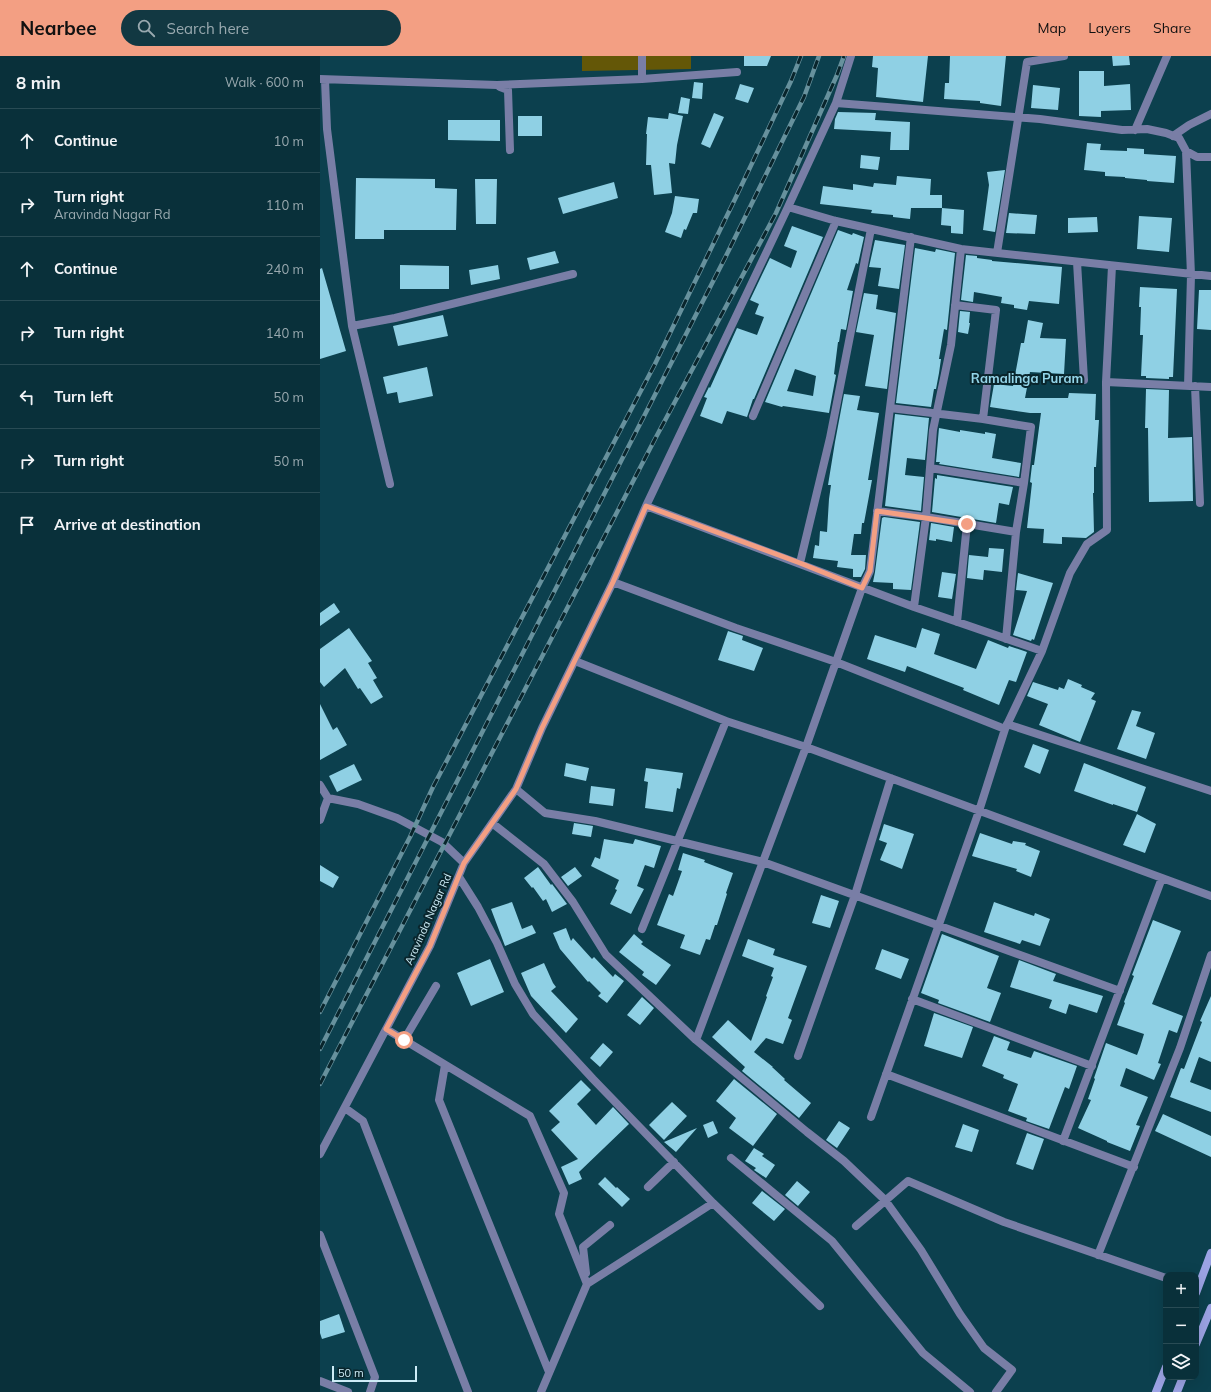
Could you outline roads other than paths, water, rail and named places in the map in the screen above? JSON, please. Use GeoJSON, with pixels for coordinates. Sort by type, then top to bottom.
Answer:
{"type":"FeatureCollection","features":[{"type":"Feature","properties":{"kind":"main road"},"geometry":{"type":"LineString","coordinates":[[1199,1282],[1211,1252]]}},
{"type":"Feature","properties":{"kind":"main road"},"geometry":{"type":"LineString","coordinates":[[1199,1337],[1211,1308]]}},
{"type":"Feature","properties":{"kind":"main road"},"geometry":{"type":"LineString","coordinates":[[1156,1392],[1163,1374]]}},
{"type":"Feature","properties":{"kind":"main road"},"geometry":{"type":"LineString","coordinates":[[1176,1392],[1182,1380]]}},
{"type":"Feature","properties":{"kind":"street"},"geometry":{"type":"LineString","coordinates":[[642,56],[642,79]]}},
{"type":"Feature","properties":{"kind":"street","name":"Aravinda Nagar Rd"},"geometry":{"type":"LineString","coordinates":[[320,1154],[430,946],[464,863],[516,789],[542,728],[576,661],[613,582],[646,506],[836,103],[851,56]]}},
{"type":"Feature","properties":{"kind":"street"},"geometry":{"type":"LineString","coordinates":[[997,253],[1026,62],[1064,56]]}},
{"type":"Feature","properties":{"kind":"street"},"geometry":{"type":"LineString","coordinates":[[1135,130],[1167,56]]}},
{"type":"Feature","properties":{"kind":"street"},"geometry":{"type":"LineString","coordinates":[[390,484],[352,326],[327,129],[323,80],[497,85],[642,79],[737,72]]}},
{"type":"Feature","properties":{"kind":"street"},"geometry":{"type":"LineString","coordinates":[[497,85],[508,90],[510,150]]}},
{"type":"Feature","properties":{"kind":"street"},"geometry":{"type":"LineString","coordinates":[[836,103],[1018,117],[1122,130],[1147,129],[1179,138],[1186,151],[1191,275],[1191,386],[1200,503]]}},
{"type":"Feature","properties":{"kind":"street"},"geometry":{"type":"LineString","coordinates":[[1173,136],[1189,125],[1211,114]]}},
{"type":"Feature","properties":{"kind":"street"},"geometry":{"type":"LineString","coordinates":[[1186,151],[1197,157],[1211,157]]}},
{"type":"Feature","properties":{"kind":"street"},"geometry":{"type":"LineString","coordinates":[[788,207],[836,221],[961,249],[1211,276]]}},
{"type":"Feature","properties":{"kind":"street"},"geometry":{"type":"LineString","coordinates":[[753,416],[836,221]]}},
{"type":"Feature","properties":{"kind":"street"},"geometry":{"type":"LineString","coordinates":[[800,563],[830,438],[870,229]]}},
{"type":"Feature","properties":{"kind":"street"},"geometry":{"type":"LineString","coordinates":[[696,1040],[806,747],[862,588],[870,571],[911,238]]}},
{"type":"Feature","properties":{"kind":"street"},"geometry":{"type":"LineString","coordinates":[[914,607],[926,517],[934,430],[951,345],[961,249]]}},
{"type":"Feature","properties":{"kind":"street"},"geometry":{"type":"LineString","coordinates":[[1077,262],[1084,380]]}},
{"type":"Feature","properties":{"kind":"street"},"geometry":{"type":"LineString","coordinates":[[871,1117],[979,810],[1006,726],[1042,651],[1070,573],[1087,544],[1107,530],[1106,382],[1112,266]]}},
{"type":"Feature","properties":{"kind":"street"},"geometry":{"type":"LineString","coordinates":[[352,326],[403,316],[573,274]]}},
{"type":"Feature","properties":{"kind":"street"},"geometry":{"type":"LineString","coordinates":[[955,306],[996,310],[983,419]]}},
{"type":"Feature","properties":{"kind":"street"},"geometry":{"type":"LineString","coordinates":[[1106,382],[1211,387]]}},
{"type":"Feature","properties":{"kind":"street"},"geometry":{"type":"LineString","coordinates":[[890,408],[983,419],[1031,427],[1016,532],[1006,639]]}},
{"type":"Feature","properties":{"kind":"street"},"geometry":{"type":"LineString","coordinates":[[930,468],[1024,483]]}},
{"type":"Feature","properties":{"kind":"street"},"geometry":{"type":"LineString","coordinates":[[646,506],[800,563],[862,588],[1042,651]]}},
{"type":"Feature","properties":{"kind":"street"},"geometry":{"type":"LineString","coordinates":[[877,511],[926,517],[1016,532]]}},
{"type":"Feature","properties":{"kind":"street"},"geometry":{"type":"LineString","coordinates":[[957,622],[967,524]]}},
{"type":"Feature","properties":{"kind":"street"},"geometry":{"type":"LineString","coordinates":[[613,582],[736,628],[836,662],[1006,726],[1211,791]]}},
{"type":"Feature","properties":{"kind":"street"},"geometry":{"type":"LineString","coordinates":[[576,661],[726,721],[806,747],[1211,896]]}},
{"type":"Feature","properties":{"kind":"street"},"geometry":{"type":"LineString","coordinates":[[642,929],[726,721]]}},
{"type":"Feature","properties":{"kind":"street"},"geometry":{"type":"LineString","coordinates":[[798,1056],[855,895],[891,778]]}},
{"type":"Feature","properties":{"kind":"street"},"geometry":{"type":"LineString","coordinates":[[320,784],[328,798],[358,804],[397,818],[442,842],[464,863]]}},
{"type":"Feature","properties":{"kind":"street"},"geometry":{"type":"LineString","coordinates":[[516,789],[545,813],[595,820],[763,862],[1120,991]]}},
{"type":"Feature","properties":{"kind":"street"},"geometry":{"type":"LineString","coordinates":[[320,820],[328,798]]}},
{"type":"Feature","properties":{"kind":"street"},"geometry":{"type":"LineString","coordinates":[[492,823],[544,864],[573,902],[606,954],[696,1040],[844,1161],[885,1200],[920,1250],[960,1314],[984,1348],[1012,1370],[996,1392]]}},
{"type":"Feature","properties":{"kind":"street"},"geometry":{"type":"LineString","coordinates":[[459,877],[478,907],[497,943],[515,984],[533,1014],[593,1079],[713,1203],[820,1306]]}},
{"type":"Feature","properties":{"kind":"street"},"geometry":{"type":"LineString","coordinates":[[1064,1141],[1162,878]]}},
{"type":"Feature","properties":{"kind":"street"},"geometry":{"type":"LineString","coordinates":[[1098,1255],[1180,1048],[1211,955]]}},
{"type":"Feature","properties":{"kind":"street"},"geometry":{"type":"LineString","coordinates":[[404,1040],[436,986]]}},
{"type":"Feature","properties":{"kind":"street"},"geometry":{"type":"LineString","coordinates":[[912,999],[1092,1066]]}},
{"type":"Feature","properties":{"kind":"street"},"geometry":{"type":"LineString","coordinates":[[386,1029],[530,1116],[564,1193],[559,1214],[587,1284]]}},
{"type":"Feature","properties":{"kind":"street"},"geometry":{"type":"LineString","coordinates":[[445,1065],[439,1100],[549,1372]]}},
{"type":"Feature","properties":{"kind":"street"},"geometry":{"type":"LineString","coordinates":[[886,1074],[1134,1167]]}},
{"type":"Feature","properties":{"kind":"street"},"geometry":{"type":"LineString","coordinates":[[344,1108],[363,1121],[468,1392]]}},
{"type":"Feature","properties":{"kind":"street"},"geometry":{"type":"LineString","coordinates":[[730,1158],[832,1241],[923,1353],[970,1392]]}},
{"type":"Feature","properties":{"kind":"street"},"geometry":{"type":"LineString","coordinates":[[648,1187],[674,1162]]}},
{"type":"Feature","properties":{"kind":"street"},"geometry":{"type":"LineString","coordinates":[[856,1226],[908,1181],[1004,1222],[1163,1277]]}},
{"type":"Feature","properties":{"kind":"street"},"geometry":{"type":"LineString","coordinates":[[587,1284],[713,1203]]}},
{"type":"Feature","properties":{"kind":"street"},"geometry":{"type":"LineString","coordinates":[[540,1392],[587,1284],[583,1247],[610,1225]]}},
{"type":"Feature","properties":{"kind":"street"},"geometry":{"type":"LineString","coordinates":[[320,1235],[375,1378],[370,1392]]}},
{"type":"Feature","properties":{"kind":"street"},"geometry":{"type":"LineString","coordinates":[[320,1381],[348,1392]]}},
{"type":"Feature","properties":{"kind":"railway"},"geometry":{"type":"LineString","coordinates":[[320,1012],[410,837],[433,787],[655,364],[791,81],[801,56]]}},
{"type":"Feature","properties":{"kind":"railway"},"geometry":{"type":"LineString","coordinates":[[320,1049],[725,258],[804,97],[819,56]]}},
{"type":"Feature","properties":{"kind":"railway"},"geometry":{"type":"LineString","coordinates":[[320,1084],[655,439],[776,213],[844,56]]}},
{"type":"Feature","properties":{"kind":"district","name":"Ramalinga Puram"},"geometry":{"type":"Point","coordinates":[1027,378]}}]}
